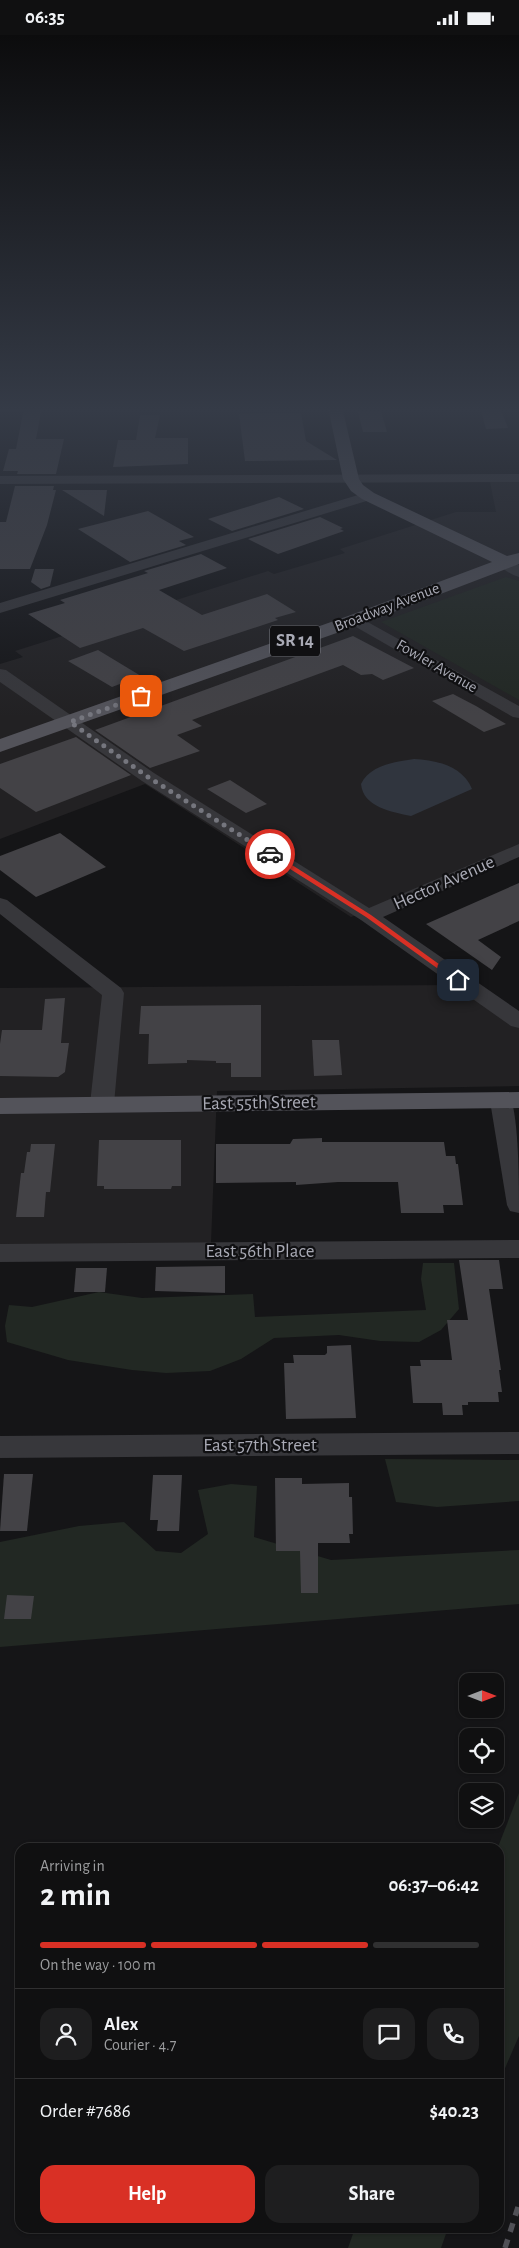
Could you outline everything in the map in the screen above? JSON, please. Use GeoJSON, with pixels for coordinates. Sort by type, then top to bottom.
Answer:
{"type":"FeatureCollection","features":[{"type":"Feature","properties":{"kind":"main road"},"geometry":{"type":"LineString","coordinates":[[399,510],[514,564]]}},
{"type":"Feature","properties":{"kind":"main road","name":"Broadway Avenue"},"geometry":{"type":"LineString","coordinates":[[0,746],[514,564]]}},
{"type":"Feature","properties":{"kind":"main road","name":"East 55th Street"},"geometry":{"type":"LineString","coordinates":[[0,1105],[102,1105],[511,1113]]}},
{"type":"Feature","properties":{"kind":"street"},"geometry":{"type":"LineString","coordinates":[[0,608],[321,510]]}},
{"type":"Feature","properties":{"kind":"street","name":"Fowler Avenue"},"geometry":{"type":"LineString","coordinates":[[355,620],[519,713]]}},
{"type":"Feature","properties":{"kind":"street"},"geometry":{"type":"LineString","coordinates":[[0,674],[148,777],[368,916],[519,1021]]}},
{"type":"Feature","properties":{"kind":"street","name":"Hector Avenue"},"geometry":{"type":"LineString","coordinates":[[368,916],[519,850]]}},
{"type":"Feature","properties":{"kind":"street"},"geometry":{"type":"LineString","coordinates":[[0,904],[113,993],[102,1105]]}},
{"type":"Feature","properties":{"kind":"street"},"geometry":{"type":"LineString","coordinates":[[511,1113],[519,1205]]}},
{"type":"Feature","properties":{"kind":"street","name":"East 56th Place"},"geometry":{"type":"LineString","coordinates":[[0,1253],[519,1249]]}},
{"type":"Feature","properties":{"kind":"street","name":"East 57th Street"},"geometry":{"type":"LineString","coordinates":[[0,1447],[519,1443]]}},
{"type":"Feature","properties":{"kind":"shaded area"},"geometry":{"type":"Polygon","coordinates":[[[496,510],[519,510],[519,849],[351,917],[145,784],[0,839],[0,664],[23,657],[15,651],[268,571],[274,574],[345,553],[340,549],[456,512],[496,512],[496,510]]]}},
{"type":"Feature","properties":{"kind":"shaded area"},"geometry":{"type":"Polygon","coordinates":[[[506,577],[519,581],[519,700],[381,622],[506,577]]]}},
{"type":"Feature","properties":{"kind":"shaded area"},"geometry":{"type":"Polygon","coordinates":[[[414,759],[448,766],[462,775],[472,789],[411,816],[387,810],[367,798],[361,784],[370,773],[384,765],[414,759]]]}},
{"type":"Feature","properties":{"kind":"shaded area"},"geometry":{"type":"Polygon","coordinates":[[[458,985],[519,1028],[519,1086],[217,1091],[211,1243],[0,1245],[0,988],[458,985]]]}},
{"type":"Feature","properties":{"kind":"shaded area"},"geometry":{"type":"Polygon","coordinates":[[[423,1263],[454,1263],[459,1309],[441,1330],[419,1342],[380,1341],[339,1335],[274,1338],[241,1359],[210,1371],[166,1373],[68,1360],[7,1342],[5,1326],[9,1305],[32,1307],[99,1292],[142,1298],[253,1294],[255,1317],[426,1310],[421,1279],[423,1263]]]}},
{"type":"Feature","properties":{"kind":"shaded area"},"geometry":{"type":"Polygon","coordinates":[[[385,1459],[519,1460],[519,1501],[437,1507],[396,1502],[385,1459]]]}},
{"type":"Feature","properties":{"kind":"shaded area"},"geometry":{"type":"Polygon","coordinates":[[[231,1484],[257,1486],[254,1537],[331,1560],[519,1550],[519,1604],[0,1647],[0,1542],[79,1526],[124,1522],[156,1551],[181,1553],[208,1534],[198,1490],[231,1484]]]}},
{"type":"Feature","properties":{"kind":"shaded area"},"geometry":{"type":"Polygon","coordinates":[[[519,1793],[519,2036],[504,2070],[504,1843],[500,1843],[519,1793]]]}},
{"type":"Feature","properties":{"kind":"shaded area"},"geometry":{"type":"Polygon","coordinates":[[[353,2233],[446,2233],[441,2248],[348,2248],[353,2233]]]}},
{"type":"Feature","properties":{"kind":"building"},"geometry":{"type":"Polygon","coordinates":[[[9,510],[51,510],[30,569],[0,569],[0,522],[6,522],[9,510]]]}},
{"type":"Feature","properties":{"kind":"building"},"geometry":{"type":"Polygon","coordinates":[[[95,510],[105,510],[104,516],[95,510]]]}},
{"type":"Feature","properties":{"kind":"building"},"geometry":{"type":"Polygon","coordinates":[[[236,510],[300,510],[232,531],[208,519],[236,510]]]}},
{"type":"Feature","properties":{"kind":"building"},"geometry":{"type":"Polygon","coordinates":[[[148,511],[194,537],[179,541],[186,545],[130,562],[78,529],[148,511]]]}},
{"type":"Feature","properties":{"kind":"building"},"geometry":{"type":"Polygon","coordinates":[[[320,517],[343,528],[340,529],[344,531],[278,554],[248,539],[320,517]]]}},
{"type":"Feature","properties":{"kind":"building"},"geometry":{"type":"Polygon","coordinates":[[[201,554],[227,568],[159,590],[202,615],[267,594],[296,612],[275,618],[278,620],[184,651],[143,628],[80,648],[28,614],[65,603],[60,600],[148,573],[144,571],[201,554]]]}},
{"type":"Feature","properties":{"kind":"building"},"geometry":{"type":"Polygon","coordinates":[[[35,569],[54,569],[50,586],[41,589],[31,582],[35,569]]]}},
{"type":"Feature","properties":{"kind":"building"},"geometry":{"type":"Polygon","coordinates":[[[353,636],[414,668],[383,680],[372,674],[361,675],[343,665],[192,720],[202,726],[177,735],[200,751],[150,768],[95,730],[353,636]]]}},
{"type":"Feature","properties":{"kind":"building"},"geometry":{"type":"Polygon","coordinates":[[[98,650],[141,676],[112,687],[68,661],[98,650]]]}},
{"type":"Feature","properties":{"kind":"building"},"geometry":{"type":"Polygon","coordinates":[[[453,694],[506,724],[484,732],[432,701],[453,694]]]}},
{"type":"Feature","properties":{"kind":"building"},"geometry":{"type":"Polygon","coordinates":[[[76,737],[131,775],[36,812],[0,788],[0,764],[76,737]]]}},
{"type":"Feature","properties":{"kind":"building"},"geometry":{"type":"Polygon","coordinates":[[[230,780],[267,804],[246,813],[207,789],[230,780]]]}},
{"type":"Feature","properties":{"kind":"building"},"geometry":{"type":"Polygon","coordinates":[[[60,833],[106,867],[36,897],[0,870],[0,856],[60,833]]]}},
{"type":"Feature","properties":{"kind":"building"},"geometry":{"type":"Polygon","coordinates":[[[519,883],[519,921],[478,940],[501,957],[492,970],[426,924],[519,883]]]}},
{"type":"Feature","properties":{"kind":"building"},"geometry":{"type":"Polygon","coordinates":[[[65,998],[61,1043],[69,1043],[65,1072],[58,1077],[0,1076],[2,1030],[42,1030],[45,999],[65,998]]]}},
{"type":"Feature","properties":{"kind":"building"},"geometry":{"type":"Polygon","coordinates":[[[261,1005],[261,1077],[231,1077],[231,1063],[216,1063],[216,1061],[187,1060],[187,1063],[148,1064],[149,1034],[139,1034],[141,1006],[261,1005]]]}},
{"type":"Feature","properties":{"kind":"building"},"geometry":{"type":"Polygon","coordinates":[[[312,1040],[339,1040],[342,1075],[314,1076],[312,1040]]]}},
{"type":"Feature","properties":{"kind":"building"},"geometry":{"type":"Polygon","coordinates":[[[322,1138],[322,1142],[444,1142],[446,1156],[455,1156],[456,1164],[458,1164],[463,1205],[443,1205],[444,1213],[401,1213],[398,1182],[338,1182],[296,1185],[296,1182],[216,1183],[216,1144],[290,1144],[293,1139],[322,1138]]]}},
{"type":"Feature","properties":{"kind":"building"},"geometry":{"type":"Polygon","coordinates":[[[99,1140],[181,1140],[181,1186],[172,1186],[171,1189],[104,1189],[104,1186],[97,1186],[99,1140]]]}},
{"type":"Feature","properties":{"kind":"building"},"geometry":{"type":"Polygon","coordinates":[[[31,1144],[55,1144],[50,1192],[46,1192],[44,1217],[16,1217],[21,1173],[24,1173],[27,1152],[30,1152],[31,1144]]]}},
{"type":"Feature","properties":{"kind":"building"},"geometry":{"type":"Polygon","coordinates":[[[459,1260],[499,1260],[503,1289],[489,1289],[501,1370],[499,1370],[502,1392],[498,1392],[499,1402],[468,1402],[468,1405],[462,1405],[463,1415],[443,1415],[442,1403],[413,1403],[410,1366],[421,1366],[420,1360],[452,1360],[447,1320],[468,1320],[459,1260]]]}},
{"type":"Feature","properties":{"kind":"building"},"geometry":{"type":"Polygon","coordinates":[[[225,1266],[225,1293],[155,1291],[156,1267],[225,1266]]]}},
{"type":"Feature","properties":{"kind":"building"},"geometry":{"type":"Polygon","coordinates":[[[76,1268],[107,1268],[105,1292],[74,1292],[76,1268]]]}},
{"type":"Feature","properties":{"kind":"building"},"geometry":{"type":"Polygon","coordinates":[[[351,1345],[356,1418],[286,1419],[284,1363],[294,1363],[293,1355],[325,1355],[327,1353],[327,1346],[351,1345]]]}},
{"type":"Feature","properties":{"kind":"building"},"geometry":{"type":"Polygon","coordinates":[[[4,1474],[33,1474],[27,1531],[0,1531],[4,1474]]]}},
{"type":"Feature","properties":{"kind":"building"},"geometry":{"type":"Polygon","coordinates":[[[153,1475],[182,1475],[179,1531],[157,1531],[158,1520],[150,1520],[153,1475]]]}},
{"type":"Feature","properties":{"kind":"building"},"geometry":{"type":"Polygon","coordinates":[[[275,1478],[302,1478],[302,1484],[349,1483],[349,1497],[352,1497],[353,1534],[349,1534],[350,1543],[318,1543],[318,1593],[301,1593],[300,1551],[276,1551],[275,1478]]]}},
{"type":"Feature","properties":{"kind":"building"},"geometry":{"type":"Polygon","coordinates":[[[7,1595],[34,1596],[31,1619],[4,1619],[7,1595]]]}},
{"type":"Feature","properties":{"kind":"railway"},"geometry":{"type":"LineString","coordinates":[[505,2248],[519,2204]]}},
{"type":"Feature","properties":{"kind":"way so far"},"geometry":{"type":"LineString","coordinates":[[141,696],[70,722],[148,777],[270,854]]}},
{"type":"Feature","properties":{"kind":"route"},"geometry":{"type":"LineString","coordinates":[[270,854],[368,916],[458,980]]}}]}
